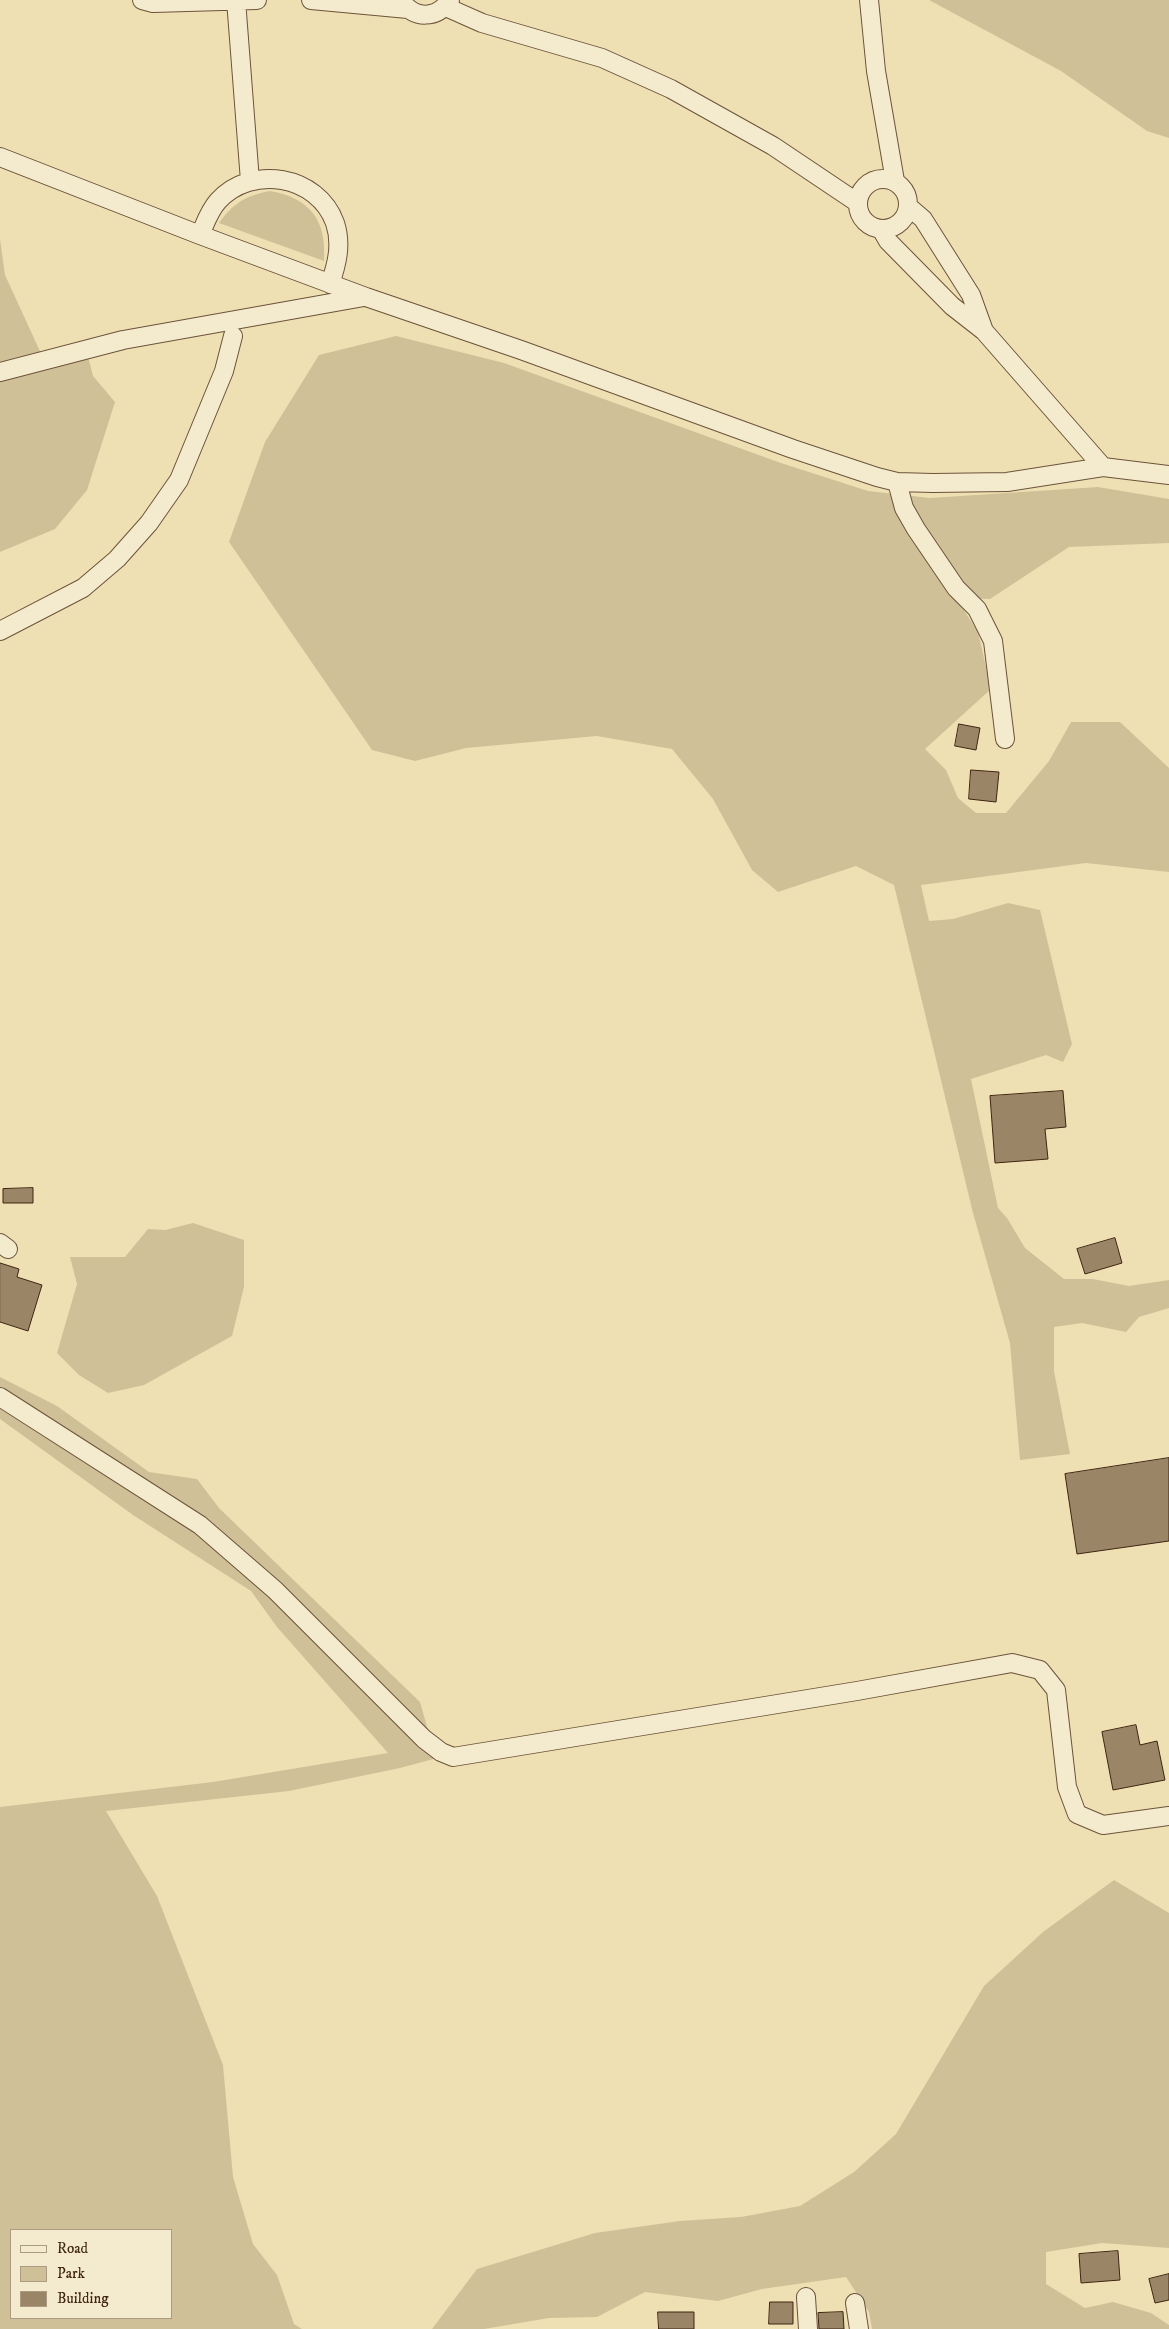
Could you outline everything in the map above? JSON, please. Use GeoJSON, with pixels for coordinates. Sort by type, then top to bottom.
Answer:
{"type":"FeatureCollection","features":[{"type":"Feature","properties":{"kind":"street"},"geometry":{"type":"LineString","coordinates":[[142,0],[153,3],[257,0]]}},
{"type":"Feature","properties":{"kind":"street"},"geometry":{"type":"LineString","coordinates":[[311,0],[404,4],[415,13],[432,15],[448,3],[482,22],[602,58],[671,89],[773,146],[858,203]]}},
{"type":"Feature","properties":{"kind":"street"},"geometry":{"type":"LineString","coordinates":[[869,0],[876,71],[895,181]]}},
{"type":"Feature","properties":{"kind":"street"},"geometry":{"type":"LineString","coordinates":[[236,1],[250,181]]}},
{"type":"Feature","properties":{"kind":"street"},"geometry":{"type":"LineString","coordinates":[[0,157],[330,284],[521,350],[793,449],[897,482],[1007,482],[1103,467],[1169,475]]}},
{"type":"Feature","properties":{"kind":"street"},"geometry":{"type":"LineString","coordinates":[[200,235],[218,202],[232,189],[250,181],[270,178],[291,181],[310,190],[325,205],[335,223],[339,243],[336,264],[330,284]]}},
{"type":"Feature","properties":{"kind":"street"},"geometry":{"type":"LineString","coordinates":[[887,179],[895,181],[904,189],[908,207],[907,213],[894,227],[881,229],[872,226],[864,220],[858,203],[864,187],[870,182],[887,179]]}},
{"type":"Feature","properties":{"kind":"street"},"geometry":{"type":"LineString","coordinates":[[908,207],[923,219],[971,295],[984,331]]}},
{"type":"Feature","properties":{"kind":"street"},"geometry":{"type":"LineString","coordinates":[[881,229],[888,241],[952,306],[984,331],[1103,467]]}},
{"type":"Feature","properties":{"kind":"street"},"geometry":{"type":"LineString","coordinates":[[0,372],[123,340],[366,297]]}},
{"type":"Feature","properties":{"kind":"street"},"geometry":{"type":"LineString","coordinates":[[0,631],[83,588],[117,559],[150,523],[179,480],[224,371],[233,336]]}},
{"type":"Feature","properties":{"kind":"street"},"geometry":{"type":"LineString","coordinates":[[897,482],[904,508],[916,529],[956,588],[977,609],[993,641],[1005,739]]}},
{"type":"Feature","properties":{"kind":"street"},"geometry":{"type":"LineString","coordinates":[[0,1397],[200,1525],[274,1590],[424,1739],[441,1752],[453,1757],[857,1691],[1012,1663],[1040,1670],[1056,1690],[1066,1787],[1077,1814],[1103,1825],[1169,1816]]}},
{"type":"Feature","properties":{"kind":"street"},"geometry":{"type":"LineString","coordinates":[[806,2297],[808,2329]]}},
{"type":"Feature","properties":{"kind":"street"},"geometry":{"type":"LineString","coordinates":[[855,2303],[859,2329]]}},
{"type":"Feature","properties":{"kind":"green space"},"geometry":{"type":"Polygon","coordinates":[[[929,0],[1169,0],[1169,138],[1147,131],[1061,71],[929,0]]]}},
{"type":"Feature","properties":{"kind":"green space"},"geometry":{"type":"Polygon","coordinates":[[[270,191],[296,199],[313,213],[319,223],[322,234],[324,261],[219,223],[241,201],[270,191]]]}},
{"type":"Feature","properties":{"kind":"green space"},"geometry":{"type":"Polygon","coordinates":[[[0,239],[5,275],[44,360],[86,349],[93,376],[115,402],[87,490],[55,529],[0,552],[0,239]]]}},
{"type":"Feature","properties":{"kind":"green space"},"geometry":{"type":"Polygon","coordinates":[[[396,336],[504,363],[781,463],[868,491],[930,498],[1098,487],[1169,499],[1169,543],[1069,547],[990,599],[956,598],[978,632],[991,689],[925,749],[946,770],[958,798],[976,813],[1006,813],[1049,761],[1071,722],[1120,722],[1169,768],[1169,872],[1086,863],[921,885],[929,921],[953,919],[1008,903],[1040,910],[1072,1044],[1063,1062],[1046,1055],[971,1079],[998,1208],[1007,1218],[1025,1248],[1064,1279],[1093,1279],[1129,1286],[1169,1280],[1169,1308],[1139,1317],[1126,1332],[1082,1323],[1054,1327],[1054,1371],[1070,1454],[1020,1460],[1010,1343],[973,1213],[894,885],[856,866],[778,892],[752,870],[713,799],[672,749],[597,736],[466,748],[415,761],[372,750],[229,542],[265,442],[319,355],[396,336]]]}},
{"type":"Feature","properties":{"kind":"green space"},"geometry":{"type":"Polygon","coordinates":[[[193,1223],[244,1240],[244,1287],[232,1336],[144,1385],[108,1393],[79,1375],[57,1353],[77,1284],[70,1257],[125,1257],[148,1229],[165,1230],[193,1223]]]}},
{"type":"Feature","properties":{"kind":"green space"},"geometry":{"type":"Polygon","coordinates":[[[0,1377],[57,1406],[149,1472],[197,1479],[219,1508],[420,1702],[430,1737],[452,1754],[400,1768],[289,1791],[106,1811],[157,1896],[223,2065],[233,2177],[253,2244],[277,2275],[294,2324],[302,2329],[0,2329],[0,1807],[213,1782],[388,1753],[277,1627],[251,1591],[133,1515],[0,1419],[0,1377]]]}},
{"type":"Feature","properties":{"kind":"green space"},"geometry":{"type":"Polygon","coordinates":[[[1114,1880],[1169,1913],[1169,2248],[1102,2243],[1046,2252],[1046,2284],[1085,2308],[1113,2302],[1151,2313],[1169,2325],[1169,2329],[872,2329],[869,2312],[846,2277],[762,2289],[718,2301],[645,2292],[597,2317],[549,2318],[484,2329],[432,2329],[477,2269],[595,2233],[680,2221],[741,2217],[800,2206],[854,2172],[896,2134],[984,1986],[1043,1932],[1114,1880]]]}},
{"type":"Feature","properties":{"kind":"building"},"geometry":{"type":"Polygon","coordinates":[[[959,724],[980,728],[976,750],[955,746],[959,724]]]}},
{"type":"Feature","properties":{"kind":"building"},"geometry":{"type":"Polygon","coordinates":[[[971,770],[999,772],[996,802],[969,799],[971,770]]]}},
{"type":"Feature","properties":{"kind":"building"},"geometry":{"type":"Polygon","coordinates":[[[1063,1091],[1066,1127],[1045,1129],[1048,1159],[995,1163],[990,1096],[1063,1091]]]}},
{"type":"Feature","properties":{"kind":"building"},"geometry":{"type":"Polygon","coordinates":[[[33,1188],[33,1203],[3,1203],[3,1189],[33,1188]]]}},
{"type":"Feature","properties":{"kind":"building"},"geometry":{"type":"Polygon","coordinates":[[[1115,1238],[1122,1263],[1085,1274],[1077,1249],[1115,1238]]]}},
{"type":"Feature","properties":{"kind":"building"},"geometry":{"type":"Polygon","coordinates":[[[0,1263],[19,1269],[17,1277],[42,1285],[28,1331],[0,1322],[0,1263]]]}},
{"type":"Feature","properties":{"kind":"building"},"geometry":{"type":"Polygon","coordinates":[[[1169,1458],[1169,1541],[1077,1554],[1065,1474],[1169,1458]]]}},
{"type":"Feature","properties":{"kind":"building"},"geometry":{"type":"Polygon","coordinates":[[[1136,1725],[1140,1745],[1157,1741],[1165,1780],[1113,1790],[1102,1732],[1136,1725]]]}},
{"type":"Feature","properties":{"kind":"building"},"geometry":{"type":"Polygon","coordinates":[[[1118,2251],[1120,2280],[1081,2283],[1079,2254],[1118,2251]]]}},
{"type":"Feature","properties":{"kind":"building"},"geometry":{"type":"Polygon","coordinates":[[[1169,2274],[1169,2300],[1155,2303],[1149,2279],[1169,2274]]]}},
{"type":"Feature","properties":{"kind":"building"},"geometry":{"type":"Polygon","coordinates":[[[770,2302],[793,2302],[793,2324],[769,2324],[770,2302]]]}},
{"type":"Feature","properties":{"kind":"building"},"geometry":{"type":"Polygon","coordinates":[[[658,2312],[694,2312],[694,2329],[659,2329],[658,2312]]]}},
{"type":"Feature","properties":{"kind":"building"},"geometry":{"type":"Polygon","coordinates":[[[843,2312],[844,2329],[819,2329],[818,2313],[843,2312]]]}}]}
